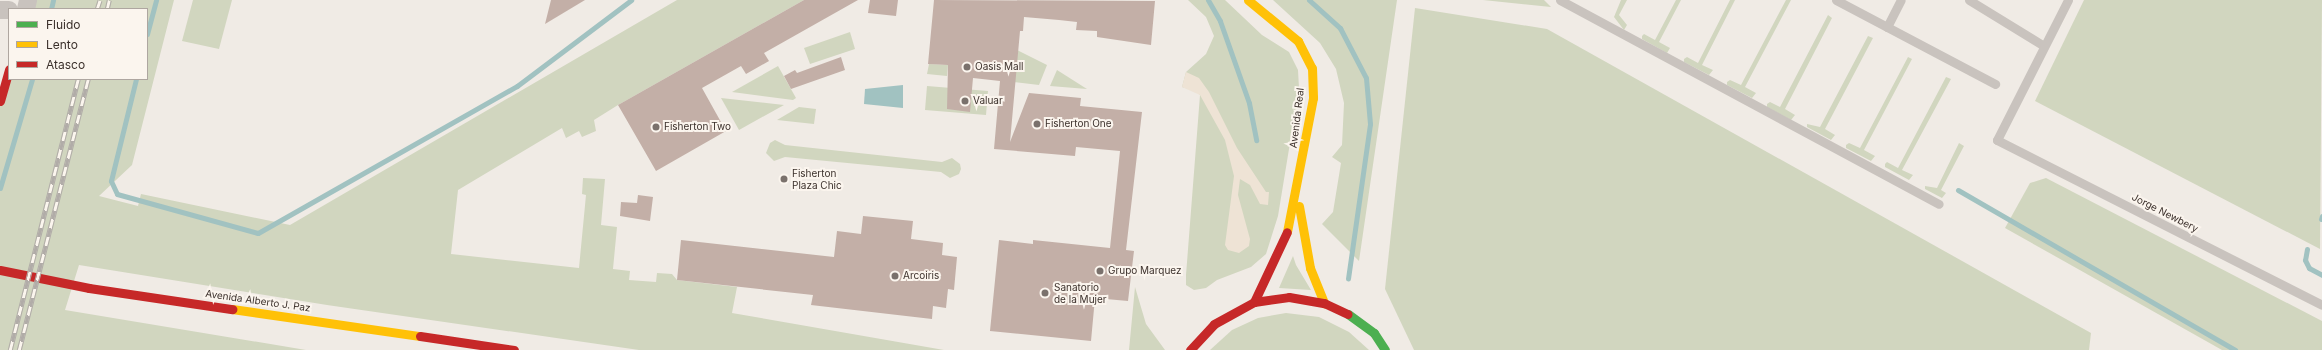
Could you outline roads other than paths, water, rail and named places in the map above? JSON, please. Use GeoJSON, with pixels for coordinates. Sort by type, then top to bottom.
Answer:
{"type":"FeatureCollection","features":[{"type":"Feature","properties":{"kind":"main road","name":"Avenida Real"},"geometry":{"type":"LineString","coordinates":[[1248,0],[1298,41],[1312,68],[1313,98],[1297,192],[1281,249],[1254,302]]}},
{"type":"Feature","properties":{"kind":"main road"},"geometry":{"type":"LineString","coordinates":[[0,101],[8,73]]}},
{"type":"Feature","properties":{"kind":"main road","name":"Avenida Real"},"geometry":{"type":"LineString","coordinates":[[1297,192],[1301,230],[1308,260],[1324,303]]}},
{"type":"Feature","properties":{"kind":"main road","name":"Avenida Alberto J. Paz"},"geometry":{"type":"LineString","coordinates":[[0,270],[89,288],[514,350]]}},
{"type":"Feature","properties":{"kind":"main road"},"geometry":{"type":"LineString","coordinates":[[1190,350],[1214,324],[1254,302],[1289,298],[1324,303],[1351,315],[1374,333],[1385,350]]}},
{"type":"Feature","properties":{"kind":"lane"},"geometry":{"type":"LineString","coordinates":[[1836,0],[1995,84]]}},
{"type":"Feature","properties":{"kind":"lane"},"geometry":{"type":"LineString","coordinates":[[1887,27],[1901,0]]}},
{"type":"Feature","properties":{"kind":"lane"},"geometry":{"type":"LineString","coordinates":[[1969,0],[2044,46],[2068,0]]}},
{"type":"Feature","properties":{"kind":"lane"},"geometry":{"type":"LineString","coordinates":[[1563,2],[1939,204]]}},
{"type":"Feature","properties":{"kind":"lane","name":"Jorge Newbery"},"geometry":{"type":"LineString","coordinates":[[2044,46],[1997,140],[2322,305]]}},
{"type":"Feature","properties":{"kind":"water"},"geometry":{"type":"Polygon","coordinates":[[[903,85],[903,108],[864,104],[865,89],[903,85]]]}},
{"type":"Feature","properties":{"kind":"waterway"},"geometry":{"type":"LineString","coordinates":[[51,8],[53,0]]}},
{"type":"Feature","properties":{"kind":"waterway"},"geometry":{"type":"LineString","coordinates":[[148,30],[156,0]]}},
{"type":"Feature","properties":{"kind":"waterway"},"geometry":{"type":"LineString","coordinates":[[136,80],[111,181],[117,194],[258,233],[517,86],[631,0]]}},
{"type":"Feature","properties":{"kind":"waterway"},"geometry":{"type":"LineString","coordinates":[[1208,0],[1220,21],[1249,103],[1256,140]]}},
{"type":"Feature","properties":{"kind":"waterway"},"geometry":{"type":"LineString","coordinates":[[1309,0],[1340,28],[1366,78],[1370,124],[1348,278]]}},
{"type":"Feature","properties":{"kind":"waterway"},"geometry":{"type":"LineString","coordinates":[[0,188],[32,80]]}},
{"type":"Feature","properties":{"kind":"waterway"},"geometry":{"type":"LineString","coordinates":[[1958,190],[2235,350]]}},
{"type":"Feature","properties":{"kind":"waterway"},"geometry":{"type":"LineString","coordinates":[[2307,249],[2305,260],[2309,268],[2322,275]]}},
{"type":"Feature","properties":{"kind":"railway"},"geometry":{"type":"LineString","coordinates":[[97,8],[100,0]]}},
{"type":"Feature","properties":{"kind":"railway"},"geometry":{"type":"LineString","coordinates":[[107,8],[109,0]]}},
{"type":"Feature","properties":{"kind":"railway"},"geometry":{"type":"LineString","coordinates":[[10,350],[78,80]]}},
{"type":"Feature","properties":{"kind":"railway"},"geometry":{"type":"LineString","coordinates":[[19,350],[88,80]]}},
{"type":"Feature","properties":{"kind":"place","name":"Oasis Mall"},"geometry":{"type":"Point","coordinates":[967,67]}},
{"type":"Feature","properties":{"kind":"place","name":"Valuar"},"geometry":{"type":"Point","coordinates":[965,101]}},
{"type":"Feature","properties":{"kind":"place","name":"Fisherton One"},"geometry":{"type":"Point","coordinates":[1037,124]}},
{"type":"Feature","properties":{"kind":"place","name":"Fisherton Two"},"geometry":{"type":"Point","coordinates":[656,127]}},
{"type":"Feature","properties":{"kind":"place","name":"Fisherton Plaza Chic"},"geometry":{"type":"Point","coordinates":[784,179]}},
{"type":"Feature","properties":{"kind":"place","name":"Grupo Marquez"},"geometry":{"type":"Point","coordinates":[1100,271]}},
{"type":"Feature","properties":{"kind":"place","name":"Arcoiris"},"geometry":{"type":"Point","coordinates":[895,276]}},
{"type":"Feature","properties":{"kind":"place","name":"Sanatorio de la Mujer"},"geometry":{"type":"Point","coordinates":[1045,293]}}]}
